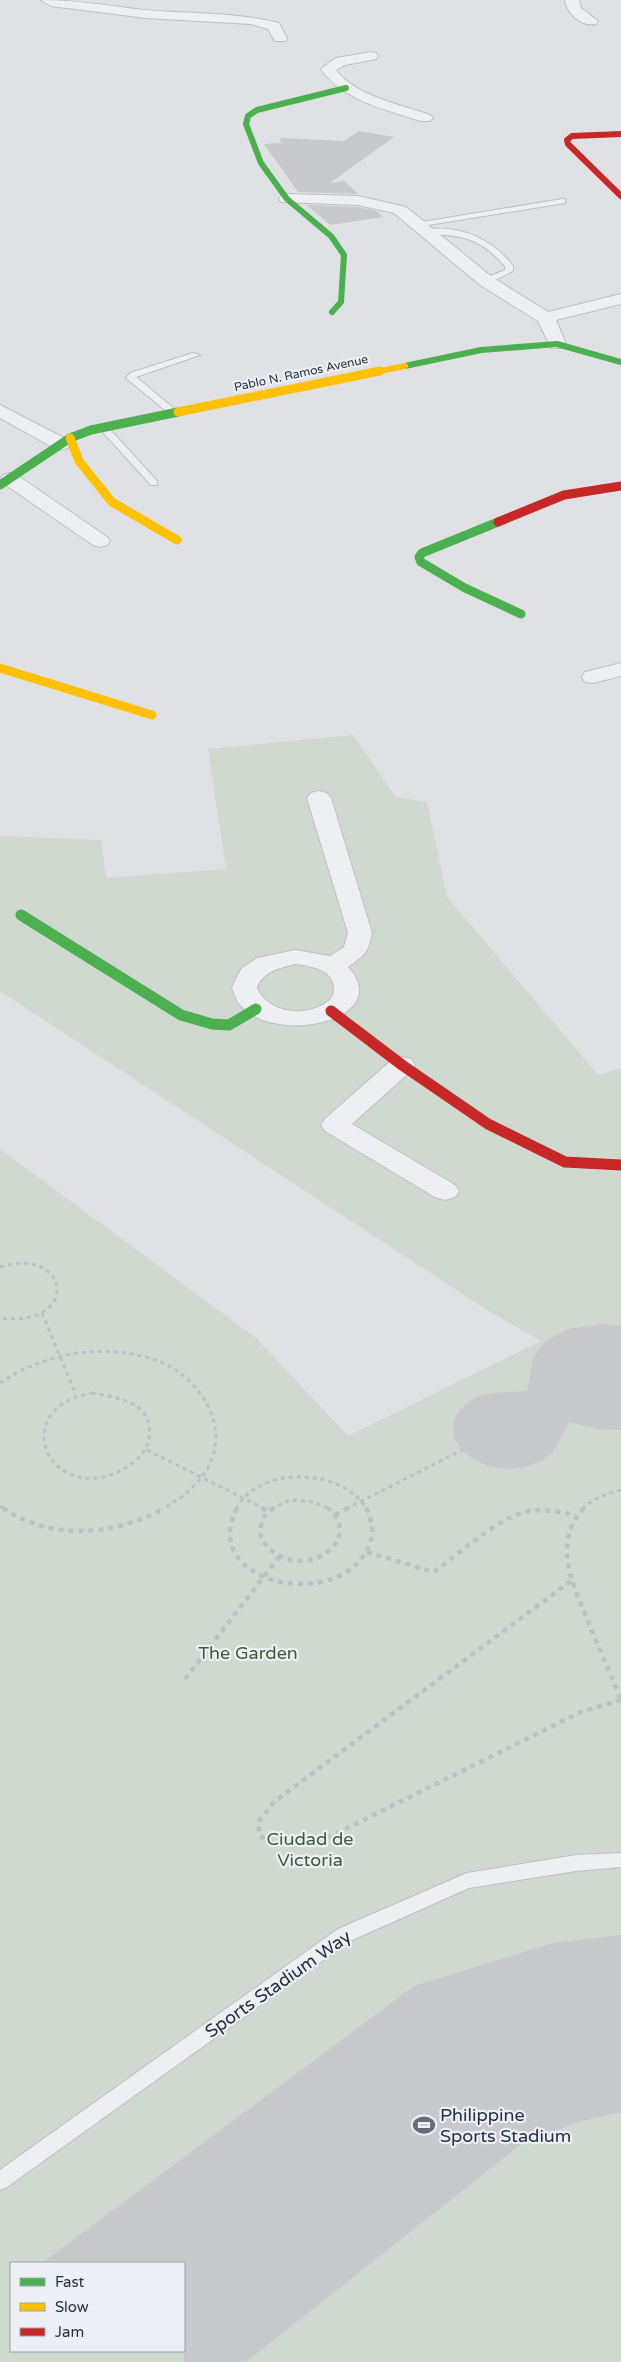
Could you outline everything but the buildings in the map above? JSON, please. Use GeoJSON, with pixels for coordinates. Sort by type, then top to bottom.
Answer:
{"type":"FeatureCollection","features":[{"type":"Feature","properties":{"kind":"street"},"geometry":{"type":"LineString","coordinates":[[48,0],[51,2],[146,14],[251,20],[274,26],[280,38]]}},
{"type":"Feature","properties":{"kind":"street"},"geometry":{"type":"LineString","coordinates":[[572,0],[572,6],[577,13],[591,21]]}},
{"type":"Feature","properties":{"kind":"street"},"geometry":{"type":"LineString","coordinates":[[371,56],[341,61],[328,70],[346,88],[425,118]]}},
{"type":"Feature","properties":{"kind":"street"},"geometry":{"type":"LineString","coordinates":[[332,312],[341,302],[342,298],[344,255],[326,230],[287,199],[261,163],[246,124],[248,116],[256,110],[346,88]]}},
{"type":"Feature","properties":{"kind":"street"},"geometry":{"type":"LineString","coordinates":[[621,134],[572,136],[567,140],[568,144],[621,196]]}},
{"type":"Feature","properties":{"kind":"street"},"geometry":{"type":"LineString","coordinates":[[287,199],[366,201],[382,203],[400,210],[486,281],[546,318],[557,344]]}},
{"type":"Feature","properties":{"kind":"street"},"geometry":{"type":"LineString","coordinates":[[546,318],[567,311],[621,299]]}},
{"type":"Feature","properties":{"kind":"street","name":"Pablo N. Ramos Avenue"},"geometry":{"type":"LineString","coordinates":[[5,482],[65,441],[104,427],[481,350],[557,344],[621,362]]}},
{"type":"Feature","properties":{"kind":"street"},"geometry":{"type":"LineString","coordinates":[[0,411],[65,441],[112,502],[177,540]]}},
{"type":"Feature","properties":{"kind":"street"},"geometry":{"type":"LineString","coordinates":[[5,482],[100,541]]}},
{"type":"Feature","properties":{"kind":"street"},"geometry":{"type":"LineString","coordinates":[[521,614],[465,588],[421,562],[419,557],[422,553],[479,528],[564,496],[621,486]]}},
{"type":"Feature","properties":{"kind":"street"},"geometry":{"type":"LineString","coordinates":[[0,668],[152,715]]}},
{"type":"Feature","properties":{"kind":"street"},"geometry":{"type":"LineString","coordinates":[[593,677],[621,669]]}},
{"type":"Feature","properties":{"kind":"street"},"geometry":{"type":"LineString","coordinates":[[319,798],[360,933],[356,950],[332,966]]}},
{"type":"Feature","properties":{"kind":"street"},"geometry":{"type":"LineString","coordinates":[[21,915],[181,1015],[212,1024],[229,1025],[256,1008]]}},
{"type":"Feature","properties":{"kind":"street"},"geometry":{"type":"LineString","coordinates":[[295,957],[312,959],[332,966],[347,981],[348,992],[342,1003],[331,1011],[300,1020],[276,1017],[256,1008],[248,1000],[244,991],[246,981],[251,972],[262,965],[278,959],[295,957]]}},
{"type":"Feature","properties":{"kind":"street"},"geometry":{"type":"LineString","coordinates":[[331,1011],[402,1065],[488,1124],[565,1162],[621,1165]]}},
{"type":"Feature","properties":{"kind":"street"},"geometry":{"type":"LineString","coordinates":[[402,1065],[334,1125],[445,1191]]}},
{"type":"Feature","properties":{"kind":"lane"},"geometry":{"type":"LineString","coordinates":[[420,228],[562,201]]}},
{"type":"Feature","properties":{"kind":"lane"},"geometry":{"type":"LineString","coordinates":[[420,228],[459,232],[491,245],[510,266],[509,271],[486,281]]}},
{"type":"Feature","properties":{"kind":"lane"},"geometry":{"type":"LineString","coordinates":[[174,413],[131,378],[133,375],[196,355]]}},
{"type":"Feature","properties":{"kind":"lane"},"geometry":{"type":"LineString","coordinates":[[104,427],[154,483]]}},
{"type":"Feature","properties":{"kind":"lane","name":"Sports Stadium Way"},"geometry":{"type":"LineString","coordinates":[[0,2181],[344,1935],[467,1882],[576,1863],[621,1860]]}},
{"type":"Feature","properties":{"kind":"path"},"geometry":{"type":"LineString","coordinates":[[0,1266],[18,1263],[32,1264],[53,1274],[59,1290],[56,1298],[42,1313],[27,1318],[10,1320],[0,1318]]}},
{"type":"Feature","properties":{"kind":"path"},"geometry":{"type":"LineString","coordinates":[[42,1313],[76,1395]]}},
{"type":"Feature","properties":{"kind":"path"},"geometry":{"type":"LineString","coordinates":[[0,1383],[37,1362],[60,1355],[85,1351],[110,1351],[135,1355],[159,1362],[179,1373],[195,1386],[207,1403],[214,1420],[216,1440],[212,1459],[202,1478],[188,1494],[155,1514],[124,1526],[73,1531],[48,1527],[24,1520],[0,1506]]}},
{"type":"Feature","properties":{"kind":"path"},"geometry":{"type":"LineString","coordinates":[[53,1406],[76,1395],[108,1394],[123,1398],[136,1405],[146,1414],[151,1425],[151,1438],[147,1450],[137,1461],[123,1470],[106,1476],[88,1478],[70,1476],[54,1470]]}},
{"type":"Feature","properties":{"kind":"path"},"geometry":{"type":"LineString","coordinates":[[147,1450],[268,1511]]}},
{"type":"Feature","properties":{"kind":"path"},"geometry":{"type":"LineString","coordinates":[[335,1515],[462,1450]]}},
{"type":"Feature","properties":{"kind":"path"},"geometry":{"type":"LineString","coordinates":[[294,1477],[314,1477],[332,1482],[349,1490],[362,1502],[370,1516],[374,1532],[367,1552],[360,1562],[346,1574],[326,1581],[305,1585],[283,1584],[264,1577],[248,1568],[236,1555],[230,1541],[229,1526],[234,1511],[243,1498],[257,1488],[275,1481],[294,1477]]}},
{"type":"Feature","properties":{"kind":"path"},"geometry":{"type":"LineString","coordinates":[[571,1581],[274,1802],[259,1821],[259,1835],[272,1845],[292,1847],[321,1841],[581,1712],[621,1700],[571,1581],[567,1539],[576,1516],[591,1502],[612,1491],[621,1490]]}},
{"type":"Feature","properties":{"kind":"path"},"geometry":{"type":"LineString","coordinates":[[304,1500],[327,1507],[335,1515],[341,1526],[340,1537],[334,1548],[323,1556],[309,1560],[294,1561],[279,1557],[268,1550],[261,1541],[258,1531],[261,1520],[268,1511],[278,1504],[304,1500]]}},
{"type":"Feature","properties":{"kind":"path"},"geometry":{"type":"LineString","coordinates":[[367,1552],[434,1572],[510,1518],[525,1511],[546,1510],[576,1516]]}},
{"type":"Feature","properties":{"kind":"path"},"geometry":{"type":"LineString","coordinates":[[185,1679],[279,1557]]}},
{"type":"Feature","properties":{"kind":"green space","name":"Ciudad de Victoria"},"geometry":{"type":"Polygon","coordinates":[[[353,735],[396,797],[427,802],[447,897],[598,1075],[621,1068],[621,2362],[0,2362],[0,1149],[256,1338],[348,1436],[541,1341],[490,1312],[0,991],[0,836],[101,840],[106,878],[226,869],[208,749],[353,735]]]}},
{"type":"Feature","properties":{"kind":"traffic: fast"},"geometry":{"type":"LineString","coordinates":[[332,312],[341,302],[344,255],[331,236],[287,199],[261,163],[246,124],[248,116],[257,110],[346,88]]}},
{"type":"Feature","properties":{"kind":"traffic: fast"},"geometry":{"type":"LineString","coordinates":[[405,366],[481,350],[557,344],[621,362]]}},
{"type":"Feature","properties":{"kind":"traffic: fast"},"geometry":{"type":"LineString","coordinates":[[0,485],[70,438],[91,430],[178,412]]}},
{"type":"Feature","properties":{"kind":"traffic: fast"},"geometry":{"type":"LineString","coordinates":[[498,522],[422,553],[419,557],[421,562],[465,588],[521,614]]}},
{"type":"Feature","properties":{"kind":"traffic: fast"},"geometry":{"type":"LineString","coordinates":[[21,915],[181,1015],[212,1024],[229,1025],[256,1009]]}},
{"type":"Feature","properties":{"kind":"traffic: slow"},"geometry":{"type":"LineString","coordinates":[[178,412],[405,366]]}},
{"type":"Feature","properties":{"kind":"traffic: slow"},"geometry":{"type":"LineString","coordinates":[[70,438],[79,461],[112,502],[177,540]]}},
{"type":"Feature","properties":{"kind":"traffic: slow"},"geometry":{"type":"LineString","coordinates":[[0,668],[152,715]]}},
{"type":"Feature","properties":{"kind":"traffic: jam"},"geometry":{"type":"LineString","coordinates":[[621,134],[572,136],[567,140],[568,144],[621,196]]}},
{"type":"Feature","properties":{"kind":"traffic: jam"},"geometry":{"type":"LineString","coordinates":[[498,522],[564,495],[621,486]]}},
{"type":"Feature","properties":{"kind":"traffic: jam"},"geometry":{"type":"LineString","coordinates":[[331,1011],[402,1065],[488,1124],[565,1162],[621,1165]]}},
{"type":"Feature","properties":{"kind":"place","name":"Philippine Sports Stadium"},"geometry":{"type":"Point","coordinates":[424,2125]}},
{"type":"Feature","properties":{"kind":"park label","name":"The Garden"},"geometry":{"type":"Point","coordinates":[248,1653]}}]}
